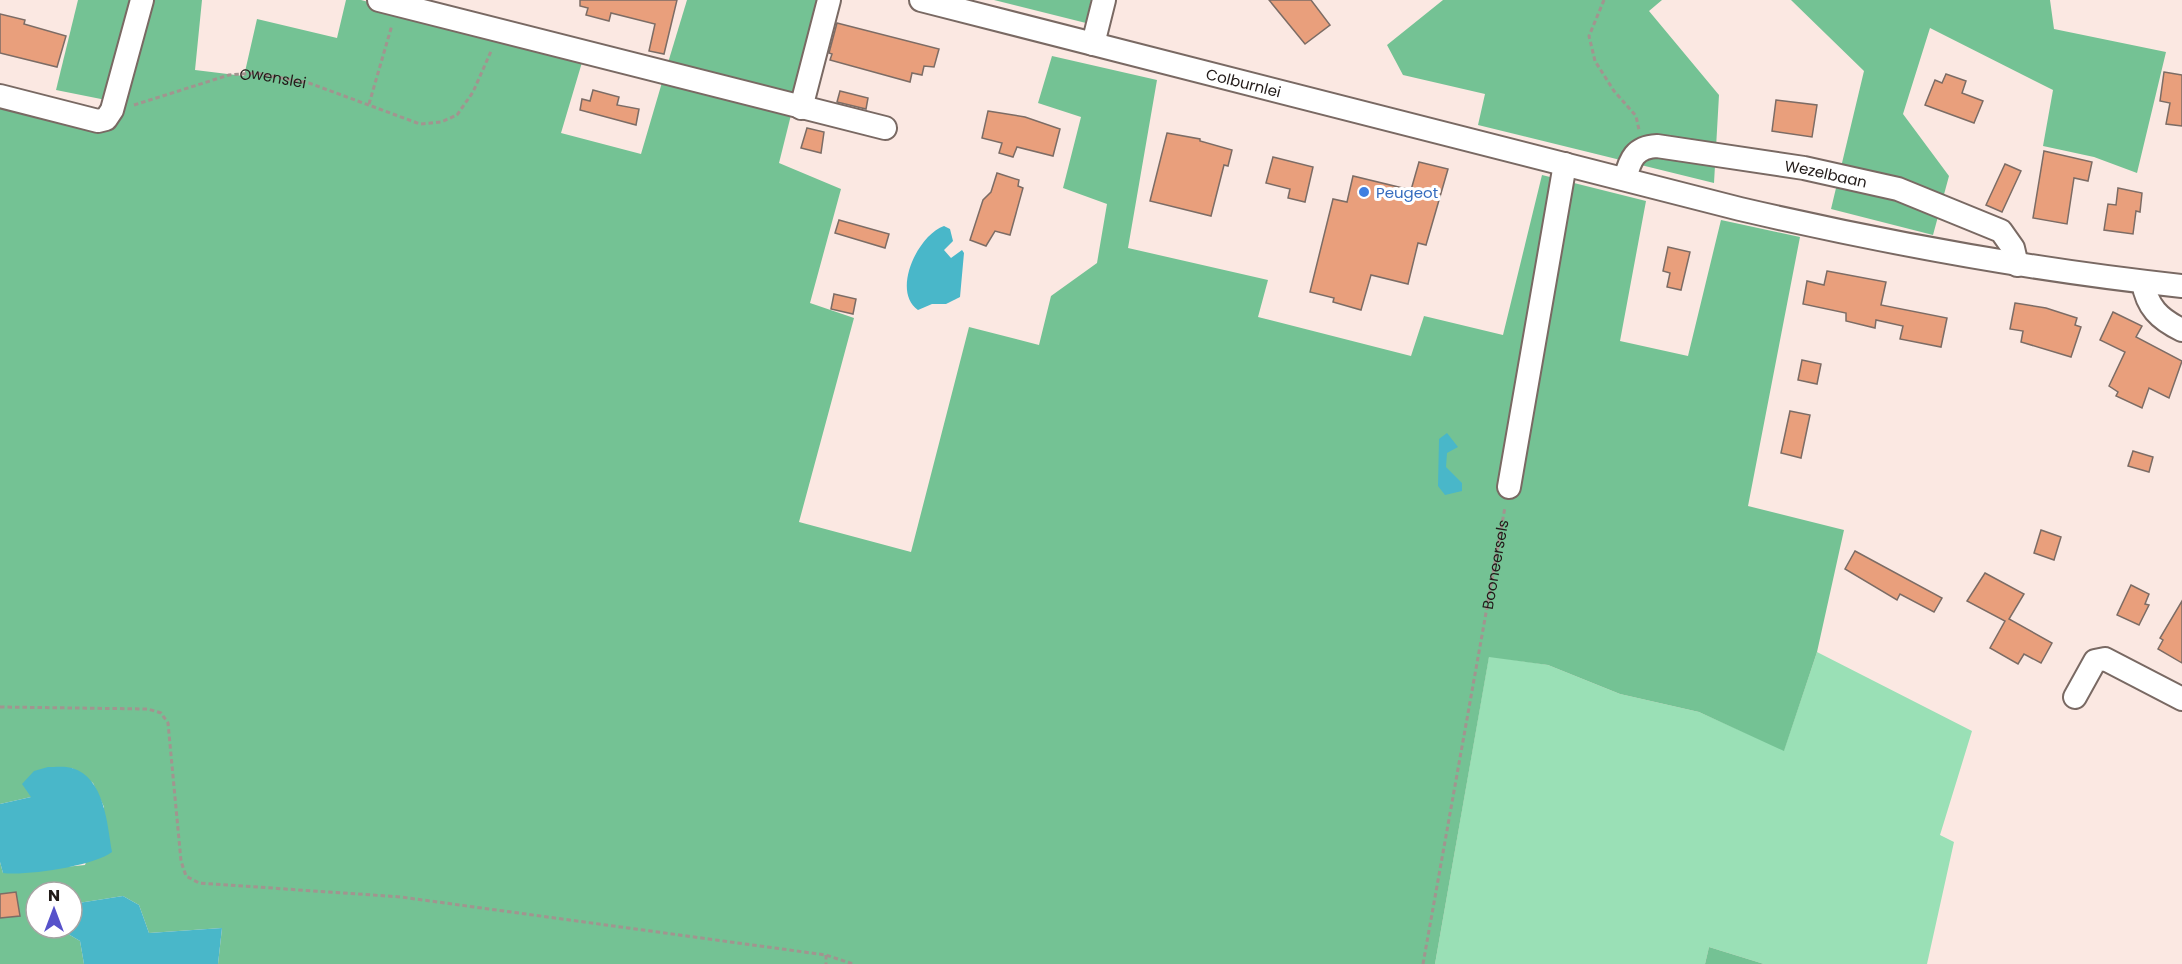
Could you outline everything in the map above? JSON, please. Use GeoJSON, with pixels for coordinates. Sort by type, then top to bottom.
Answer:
{"type":"FeatureCollection","features":[{"type":"Feature","properties":{"kind":"street"},"geometry":{"type":"LineString","coordinates":[[0,96],[98,121],[106,119],[111,110],[142,0]]}},
{"type":"Feature","properties":{"kind":"street"},"geometry":{"type":"LineString","coordinates":[[801,108],[830,0]]}},
{"type":"Feature","properties":{"kind":"street","name":"Colburnlei"},"geometry":{"type":"LineString","coordinates":[[921,0],[1565,164]]}},
{"type":"Feature","properties":{"kind":"street"},"geometry":{"type":"LineString","coordinates":[[1093,44],[1104,0]]}},
{"type":"Feature","properties":{"kind":"street"},"geometry":{"type":"LineString","coordinates":[[388,2],[885,128]]}},
{"type":"Feature","properties":{"kind":"street"},"geometry":{"type":"LineString","coordinates":[[1625,179],[1632,156],[1643,147]]}},
{"type":"Feature","properties":{"kind":"street","name":"Wezelbaan"},"geometry":{"type":"LineString","coordinates":[[1643,147],[1690,149],[1804,168],[1898,189],[2001,231],[2013,248],[2017,265]]}},
{"type":"Feature","properties":{"kind":"street"},"geometry":{"type":"LineString","coordinates":[[1509,487],[1565,164],[1868,239],[2017,265],[2182,286]]}},
{"type":"Feature","properties":{"kind":"street"},"geometry":{"type":"LineString","coordinates":[[2143,282],[2145,296],[2151,308],[2159,317],[2182,330]]}},
{"type":"Feature","properties":{"kind":"street"},"geometry":{"type":"LineString","coordinates":[[2075,697],[2095,661],[2105,659],[2182,699]]}},
{"type":"Feature","properties":{"kind":"path"},"geometry":{"type":"LineString","coordinates":[[1604,0],[1589,36],[1594,61],[1614,91],[1636,116],[1643,147]]}},
{"type":"Feature","properties":{"kind":"path"},"geometry":{"type":"LineString","coordinates":[[369,104],[388,2]]}},
{"type":"Feature","properties":{"kind":"path","name":"Owenslei"},"geometry":{"type":"LineString","coordinates":[[111,110],[229,75],[255,73],[309,83],[420,124],[441,122],[457,115],[473,92],[500,31]]}},
{"type":"Feature","properties":{"kind":"path","name":"Booneersels"},"geometry":{"type":"LineString","coordinates":[[1423,964],[1509,487]]}},
{"type":"Feature","properties":{"kind":"path"},"geometry":{"type":"LineString","coordinates":[[0,707],[148,709],[161,713],[168,723],[181,861],[186,876],[199,883],[401,897],[826,955],[853,964]]}},
{"type":"Feature","properties":{"kind":"path"},"geometry":{"type":"LineString","coordinates":[[826,955],[826,964]]}},
{"type":"Feature","properties":{"kind":"green space"},"geometry":{"type":"Polygon","coordinates":[[[78,0],[134,0],[106,100],[56,90],[78,0]]]}},
{"type":"Feature","properties":{"kind":"green space"},"geometry":{"type":"Polygon","coordinates":[[[148,0],[202,0],[195,70],[244,76],[257,19],[337,38],[346,0],[361,0],[583,59],[561,133],[641,154],[663,79],[792,111],[779,163],[841,189],[810,303],[854,318],[799,522],[911,552],[969,327],[1039,345],[1051,296],[1097,263],[1107,204],[1063,188],[1081,117],[1038,103],[1052,56],[1157,80],[1128,248],[1268,280],[1258,317],[1411,356],[1424,316],[1503,335],[1542,175],[1646,201],[1620,341],[1688,356],[1721,220],[1800,237],[1748,506],[1844,530],[1817,652],[1784,751],[1699,712],[1620,694],[1548,665],[1489,657],[1435,964],[218,964],[222,928],[149,933],[139,905],[123,896],[84,902],[84,880],[24,880],[24,940],[78,940],[84,964],[0,964],[0,862],[3,873],[85,865],[104,807],[93,783],[72,768],[31,797],[0,804],[0,108],[106,130],[148,0]]]}},
{"type":"Feature","properties":{"kind":"green space"},"geometry":{"type":"Polygon","coordinates":[[[687,0],[821,0],[792,97],[667,66],[687,0]]]}},
{"type":"Feature","properties":{"kind":"green space"},"geometry":{"type":"Polygon","coordinates":[[[994,0],[1091,0],[1086,23],[994,0]]]}},
{"type":"Feature","properties":{"kind":"green space"},"geometry":{"type":"Polygon","coordinates":[[[1443,0],[1662,0],[1649,11],[1719,95],[1714,183],[1478,125],[1485,94],[1403,75],[1387,45],[1443,0]]]}},
{"type":"Feature","properties":{"kind":"green space"},"geometry":{"type":"Polygon","coordinates":[[[1791,0],[2050,0],[2054,29],[2166,52],[2137,173],[2094,157],[2043,146],[2053,90],[1930,28],[1903,114],[1949,176],[1933,235],[1831,209],[1864,71],[1791,0]]]}},
{"type":"Feature","properties":{"kind":"green space"},"geometry":{"type":"Polygon","coordinates":[[[1817,652],[1972,731],[1940,835],[1954,842],[1927,964],[1764,964],[1709,947],[1705,964],[1435,964],[1489,656],[1548,665],[1620,694],[1699,712],[1784,750],[1817,652]]]}},
{"type":"Feature","properties":{"kind":"green space"},"geometry":{"type":"Polygon","coordinates":[[[1709,947],[1764,964],[1705,964],[1709,947]]]}},
{"type":"Feature","properties":{"kind":"water"},"geometry":{"type":"Polygon","coordinates":[[[944,226],[950,229],[953,241],[944,250],[951,258],[962,250],[964,253],[960,297],[946,304],[932,304],[918,310],[910,301],[907,290],[911,264],[925,240],[934,231],[944,226]]]}},
{"type":"Feature","properties":{"kind":"water"},"geometry":{"type":"Polygon","coordinates":[[[1447,433],[1458,447],[1447,453],[1446,467],[1462,483],[1462,491],[1445,495],[1438,486],[1439,439],[1447,433]]]}},
{"type":"Feature","properties":{"kind":"water"},"geometry":{"type":"Polygon","coordinates":[[[48,767],[72,768],[83,773],[91,781],[98,792],[106,816],[112,852],[76,866],[27,873],[3,873],[0,862],[0,804],[31,797],[22,784],[34,771],[48,767]]]}},
{"type":"Feature","properties":{"kind":"water"},"geometry":{"type":"Polygon","coordinates":[[[123,896],[139,905],[149,933],[222,928],[218,964],[84,964],[78,940],[84,940],[84,902],[123,896]]]}},
{"type":"Feature","properties":{"kind":"building"},"geometry":{"type":"Polygon","coordinates":[[[580,0],[677,0],[664,54],[649,51],[655,24],[611,13],[609,21],[586,15],[588,8],[580,6],[580,0]]]}},
{"type":"Feature","properties":{"kind":"building"},"geometry":{"type":"Polygon","coordinates":[[[1269,0],[1311,0],[1330,25],[1305,44],[1269,0]]]}},
{"type":"Feature","properties":{"kind":"building"},"geometry":{"type":"Polygon","coordinates":[[[0,14],[25,20],[24,24],[66,36],[57,67],[0,53],[0,14]]]}},
{"type":"Feature","properties":{"kind":"building"},"geometry":{"type":"Polygon","coordinates":[[[837,23],[939,49],[934,67],[924,66],[922,75],[912,73],[910,82],[830,60],[832,54],[829,53],[837,23]]]}},
{"type":"Feature","properties":{"kind":"building"},"geometry":{"type":"Polygon","coordinates":[[[2164,72],[2182,75],[2182,126],[2166,124],[2170,103],[2160,101],[2164,72]]]}},
{"type":"Feature","properties":{"kind":"building"},"geometry":{"type":"Polygon","coordinates":[[[1946,74],[1966,81],[1962,93],[1983,101],[1974,123],[1925,105],[1935,80],[1942,83],[1946,74]]]}},
{"type":"Feature","properties":{"kind":"building"},"geometry":{"type":"Polygon","coordinates":[[[593,90],[619,97],[617,105],[639,109],[636,125],[580,110],[582,99],[590,101],[593,90]]]}},
{"type":"Feature","properties":{"kind":"building"},"geometry":{"type":"Polygon","coordinates":[[[840,91],[868,98],[866,109],[837,102],[840,91]]]}},
{"type":"Feature","properties":{"kind":"building"},"geometry":{"type":"Polygon","coordinates":[[[1776,100],[1817,105],[1812,137],[1772,131],[1776,100]]]}},
{"type":"Feature","properties":{"kind":"building"},"geometry":{"type":"Polygon","coordinates":[[[988,111],[1025,117],[1060,129],[1053,156],[1017,147],[1013,157],[999,153],[1002,143],[982,138],[988,111]]]}},
{"type":"Feature","properties":{"kind":"building"},"geometry":{"type":"Polygon","coordinates":[[[807,128],[824,132],[821,153],[801,148],[807,128]]]}},
{"type":"Feature","properties":{"kind":"building"},"geometry":{"type":"Polygon","coordinates":[[[1167,133],[1200,139],[1200,141],[1232,150],[1228,166],[1224,165],[1211,216],[1150,201],[1167,133]]]}},
{"type":"Feature","properties":{"kind":"building"},"geometry":{"type":"Polygon","coordinates":[[[2044,151],[2092,162],[2088,181],[2074,178],[2067,224],[2033,218],[2044,151]]]}},
{"type":"Feature","properties":{"kind":"building"},"geometry":{"type":"Polygon","coordinates":[[[1273,157],[1313,167],[1305,202],[1288,198],[1290,189],[1266,183],[1273,157]]]}},
{"type":"Feature","properties":{"kind":"building"},"geometry":{"type":"Polygon","coordinates":[[[1419,162],[1448,169],[1426,245],[1418,243],[1408,284],[1371,275],[1361,310],[1333,302],[1334,298],[1310,292],[1333,199],[1347,202],[1353,176],[1411,190],[1419,162]]]}},
{"type":"Feature","properties":{"kind":"building"},"geometry":{"type":"Polygon","coordinates":[[[2005,164],[2021,171],[2002,212],[1986,205],[2005,164]]]}},
{"type":"Feature","properties":{"kind":"building"},"geometry":{"type":"Polygon","coordinates":[[[997,173],[1019,180],[1018,186],[1023,188],[1010,235],[995,231],[986,246],[970,240],[983,200],[991,192],[997,173]]]}},
{"type":"Feature","properties":{"kind":"building"},"geometry":{"type":"Polygon","coordinates":[[[2118,188],[2142,193],[2140,212],[2136,211],[2133,234],[2104,230],[2108,204],[2116,205],[2118,188]]]}},
{"type":"Feature","properties":{"kind":"building"},"geometry":{"type":"Polygon","coordinates":[[[839,220],[889,234],[885,248],[835,233],[839,220]]]}},
{"type":"Feature","properties":{"kind":"building"},"geometry":{"type":"Polygon","coordinates":[[[1668,247],[1690,252],[1681,290],[1667,287],[1670,273],[1663,271],[1668,247]]]}},
{"type":"Feature","properties":{"kind":"building"},"geometry":{"type":"Polygon","coordinates":[[[1827,271],[1886,282],[1881,305],[1947,318],[1941,347],[1900,339],[1903,326],[1876,320],[1875,328],[1846,321],[1846,313],[1803,304],[1807,281],[1824,285],[1827,271]]]}},
{"type":"Feature","properties":{"kind":"building"},"geometry":{"type":"Polygon","coordinates":[[[834,294],[856,299],[853,314],[831,309],[834,294]]]}},
{"type":"Feature","properties":{"kind":"building"},"geometry":{"type":"Polygon","coordinates":[[[2015,303],[2046,308],[2077,318],[2075,325],[2081,327],[2071,357],[2021,342],[2023,331],[2010,329],[2015,303]]]}},
{"type":"Feature","properties":{"kind":"building"},"geometry":{"type":"Polygon","coordinates":[[[2113,312],[2142,326],[2136,337],[2182,361],[2169,398],[2149,388],[2142,408],[2116,396],[2118,392],[2109,386],[2125,352],[2100,340],[2113,312]]]}},
{"type":"Feature","properties":{"kind":"building"},"geometry":{"type":"Polygon","coordinates":[[[1802,360],[1821,364],[1817,384],[1798,380],[1802,360]]]}},
{"type":"Feature","properties":{"kind":"building"},"geometry":{"type":"Polygon","coordinates":[[[1790,411],[1810,415],[1801,458],[1781,453],[1790,411]]]}},
{"type":"Feature","properties":{"kind":"building"},"geometry":{"type":"Polygon","coordinates":[[[2133,451],[2153,457],[2149,472],[2128,466],[2133,451]]]}},
{"type":"Feature","properties":{"kind":"building"},"geometry":{"type":"Polygon","coordinates":[[[2041,530],[2061,537],[2054,560],[2034,553],[2041,530]]]}},
{"type":"Feature","properties":{"kind":"building"},"geometry":{"type":"Polygon","coordinates":[[[1855,551],[1942,598],[1934,612],[1900,594],[1897,600],[1845,569],[1855,551]]]}},
{"type":"Feature","properties":{"kind":"building"},"geometry":{"type":"Polygon","coordinates":[[[1985,573],[2024,594],[2009,619],[2052,643],[2041,663],[2024,654],[2018,664],[1990,648],[2005,621],[1967,601],[1985,573]]]}},
{"type":"Feature","properties":{"kind":"building"},"geometry":{"type":"Polygon","coordinates":[[[2131,585],[2149,594],[2145,604],[2149,605],[2139,625],[2117,615],[2131,585]]]}},
{"type":"Feature","properties":{"kind":"building"},"geometry":{"type":"Polygon","coordinates":[[[2182,601],[2182,663],[2158,649],[2163,640],[2160,638],[2182,601]]]}},
{"type":"Feature","properties":{"kind":"building"},"geometry":{"type":"Polygon","coordinates":[[[16,892],[20,916],[0,918],[0,894],[16,892]]]}},
{"type":"Feature","properties":{"kind":"place","name":"Peugeot"},"geometry":{"type":"Point","coordinates":[1364,192]}}]}
